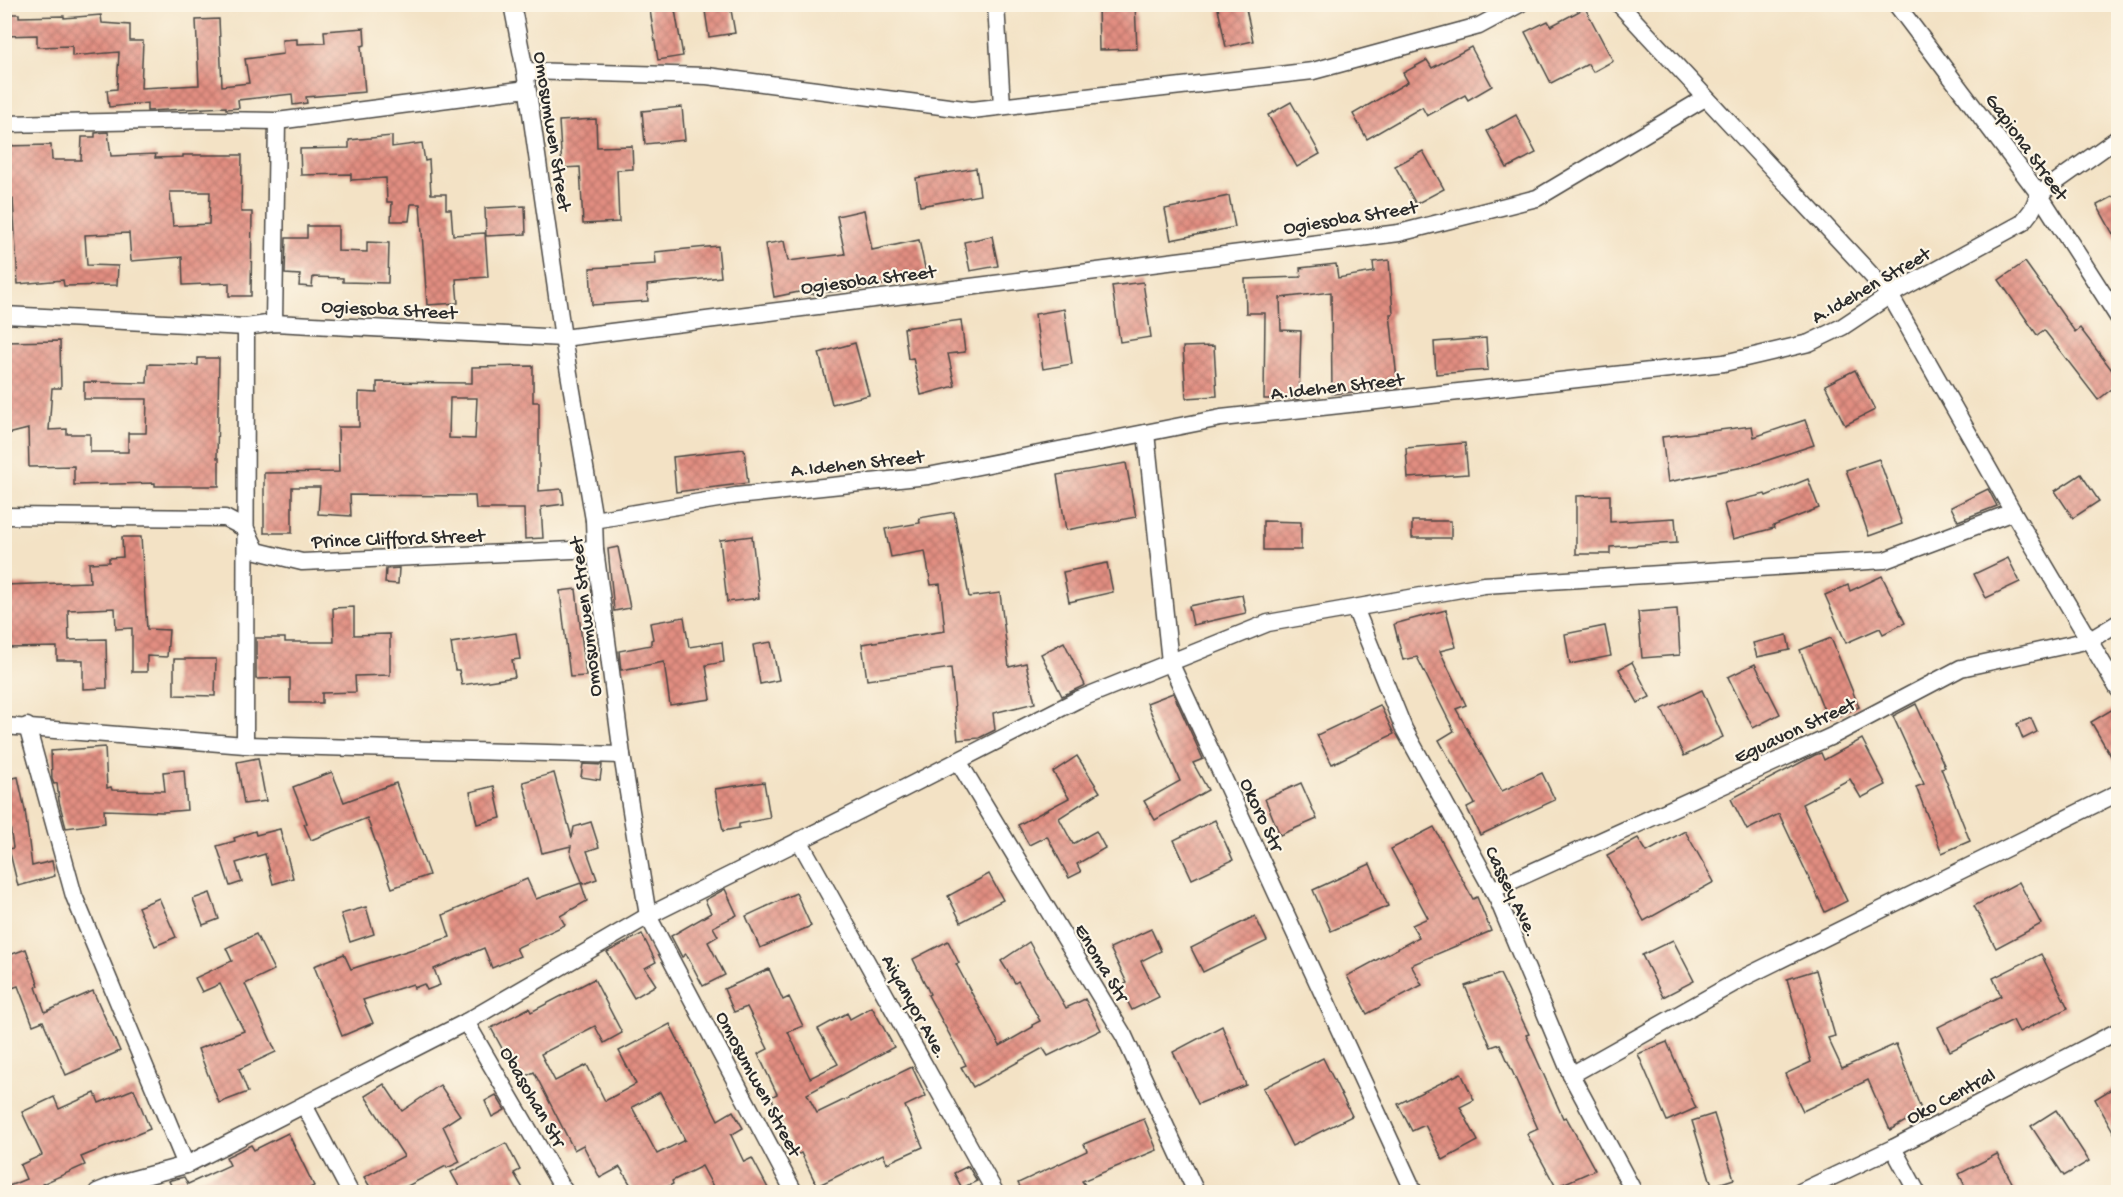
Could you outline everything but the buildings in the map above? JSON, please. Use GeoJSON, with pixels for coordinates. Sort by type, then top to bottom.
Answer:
{"type":"FeatureCollection","features":[{"type":"Feature","properties":{"kind":"street","name":"Omosumwen Street"},"geometry":{"type":"LineString","coordinates":[[512,4],[525,71],[563,338],[594,520],[595,549],[622,756],[648,916],[794,1192]]}},
{"type":"Feature","properties":{"kind":"street"},"geometry":{"type":"LineString","coordinates":[[996,4],[1002,106]]}},
{"type":"Feature","properties":{"kind":"street"},"geometry":{"type":"LineString","coordinates":[[525,71],[707,76],[972,110],[1313,71],[1479,26],[1520,4]]}},
{"type":"Feature","properties":{"kind":"street"},"geometry":{"type":"LineString","coordinates":[[1619,4],[1890,295],[2013,512],[2118,689]]}},
{"type":"Feature","properties":{"kind":"street","name":"Gapiona Street"},"geometry":{"type":"LineString","coordinates":[[1896,4],[2039,194],[2118,317]]}},
{"type":"Feature","properties":{"kind":"street"},"geometry":{"type":"LineString","coordinates":[[4,124],[277,121],[527,89]]}},
{"type":"Feature","properties":{"kind":"street","name":"Ogiesoba Street"},"geometry":{"type":"LineString","coordinates":[[4,315],[246,327],[274,322],[563,338],[1399,233],[1537,198],[1705,98]]}},
{"type":"Feature","properties":{"kind":"street"},"geometry":{"type":"LineString","coordinates":[[274,322],[277,121]]}},
{"type":"Feature","properties":{"kind":"street"},"geometry":{"type":"LineString","coordinates":[[2039,194],[2118,138]]}},
{"type":"Feature","properties":{"kind":"street","name":"A.Idehen Street"},"geometry":{"type":"LineString","coordinates":[[594,520],[736,496],[928,476],[1221,418],[1724,363],[1809,343],[1842,327],[1890,295],[2022,223],[2032,210],[2039,194]]}},
{"type":"Feature","properties":{"kind":"street"},"geometry":{"type":"LineString","coordinates":[[245,744],[246,327]]}},
{"type":"Feature","properties":{"kind":"street","name":"Okoro Str"},"geometry":{"type":"LineString","coordinates":[[1146,433],[1170,662],[1414,1192]]}},
{"type":"Feature","properties":{"kind":"street"},"geometry":{"type":"LineString","coordinates":[[96,1192],[122,1188],[186,1165],[466,1022],[648,916],[1077,700],[1268,623],[1484,585],[1885,560],[2013,512]]}},
{"type":"Feature","properties":{"kind":"street"},"geometry":{"type":"LineString","coordinates":[[4,516],[225,518],[246,529]]}},
{"type":"Feature","properties":{"kind":"street","name":"Prince Clifford Street"},"geometry":{"type":"LineString","coordinates":[[246,529],[257,550],[302,562],[595,549]]}},
{"type":"Feature","properties":{"kind":"street","name":"Cassey Ave."},"geometry":{"type":"LineString","coordinates":[[1355,608],[1404,729],[1492,890],[1571,1075],[1634,1192]]}},
{"type":"Feature","properties":{"kind":"street","name":"Eguavon Street"},"geometry":{"type":"LineString","coordinates":[[1492,890],[1832,736],[1961,668],[2090,640],[2118,623]]}},
{"type":"Feature","properties":{"kind":"street"},"geometry":{"type":"LineString","coordinates":[[4,726],[245,744],[622,756]]}},
{"type":"Feature","properties":{"kind":"street"},"geometry":{"type":"LineString","coordinates":[[27,726],[74,896],[186,1165]]}},
{"type":"Feature","properties":{"kind":"street","name":"Enoma Str"},"geometry":{"type":"LineString","coordinates":[[958,761],[1124,1036],[1196,1192]]}},
{"type":"Feature","properties":{"kind":"street"},"geometry":{"type":"LineString","coordinates":[[1571,1075],[1745,977],[2118,793]]}},
{"type":"Feature","properties":{"kind":"street","name":"Aiyanyor Ave."},"geometry":{"type":"LineString","coordinates":[[799,840],[995,1192]]}},
{"type":"Feature","properties":{"kind":"street","name":"Obasohan Str"},"geometry":{"type":"LineString","coordinates":[[466,1022],[566,1192]]}},
{"type":"Feature","properties":{"kind":"street","name":"Oko Central"},"geometry":{"type":"LineString","coordinates":[[1800,1192],[1893,1148],[2118,1031]]}},
{"type":"Feature","properties":{"kind":"street"},"geometry":{"type":"LineString","coordinates":[[303,1105],[350,1192]]}},
{"type":"Feature","properties":{"kind":"street"},"geometry":{"type":"LineString","coordinates":[[1893,1148],[1917,1192]]}}]}
